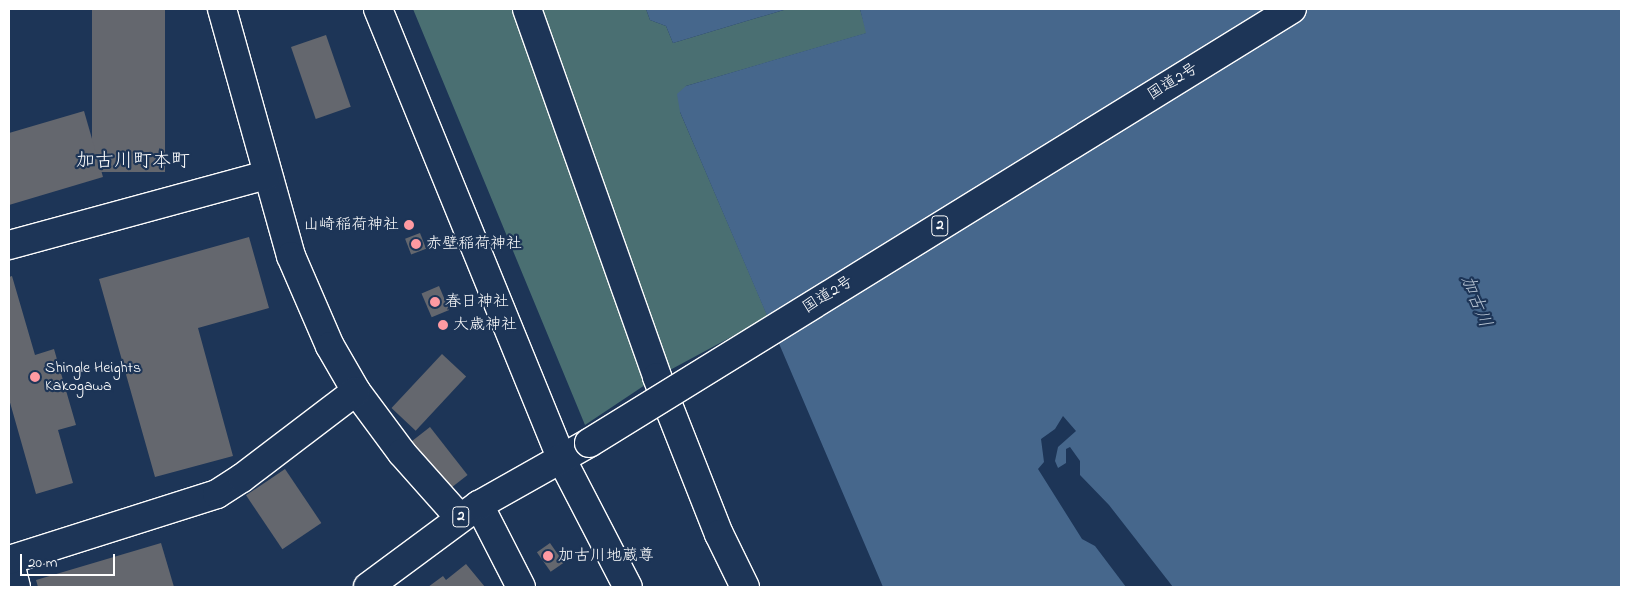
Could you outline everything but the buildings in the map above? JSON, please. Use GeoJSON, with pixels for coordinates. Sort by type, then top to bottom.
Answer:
{"type":"FeatureCollection","features":[{"type":"Feature","properties":{"kind":"main road"},"geometry":{"type":"LineString","coordinates":[[222,9],[291,256],[310,304],[330,346],[356,391],[402,453],[470,511],[521,587]]}},
{"type":"Feature","properties":{"kind":"main road"},"geometry":{"type":"LineString","coordinates":[[378,9],[561,458],[628,587]]}},
{"type":"Feature","properties":{"kind":"main road"},"geometry":{"type":"LineString","coordinates":[[526,9],[657,377],[719,534],[745,587]]}},
{"type":"Feature","properties":{"kind":"main road","name":"国道2号"},"geometry":{"type":"LineString","coordinates":[[368,587],[470,511],[589,443],[1292,9]]}},
{"type":"Feature","properties":{"kind":"main road"},"geometry":{"type":"LineString","coordinates":[[9,245],[267,175]]}},
{"type":"Feature","properties":{"kind":"main road"},"geometry":{"type":"LineString","coordinates":[[16,587],[9,560],[216,494],[242,478],[356,391]]}},
{"type":"Feature","properties":{"kind":"green space"},"geometry":{"type":"Polygon","coordinates":[[[413,9],[646,9],[650,20],[666,26],[673,43],[787,9],[860,9],[867,33],[686,86],[680,112],[768,317],[657,377],[585,425],[413,9]]]}},
{"type":"Feature","properties":{"kind":"water"},"geometry":{"type":"Polygon","coordinates":[[[646,9],[787,9],[673,43],[666,26],[650,20],[646,9]]]}},
{"type":"Feature","properties":{"kind":"water","name":"加古川"},"geometry":{"type":"Polygon","coordinates":[[[860,9],[1621,9],[1621,587],[1173,587],[1109,505],[1080,475],[1080,461],[1070,447],[1066,449],[1066,463],[1058,468],[1055,461],[1058,447],[1076,431],[1063,416],[1055,429],[1041,439],[1044,462],[1038,469],[1082,539],[1095,546],[1126,587],[883,587],[680,112],[677,94],[686,86],[866,33],[860,9]]]}},
{"type":"Feature","properties":{"kind":"place","name":"山崎稲荷神社"},"geometry":{"type":"Point","coordinates":[409,225]}},
{"type":"Feature","properties":{"kind":"place","name":"赤壁稲荷神社"},"geometry":{"type":"Point","coordinates":[416,244]}},
{"type":"Feature","properties":{"kind":"place","name":"春日神社"},"geometry":{"type":"Point","coordinates":[435,302]}},
{"type":"Feature","properties":{"kind":"place","name":"大歳神社"},"geometry":{"type":"Point","coordinates":[443,325]}},
{"type":"Feature","properties":{"kind":"place","name":"Shingle Heights Kakogawa"},"geometry":{"type":"Point","coordinates":[35,377]}},
{"type":"Feature","properties":{"kind":"place","name":"加古川地蔵尊"},"geometry":{"type":"Point","coordinates":[548,556]}},
{"type":"Feature","properties":{"kind":"district","name":"加古川町本町"},"geometry":{"type":"Point","coordinates":[133,162]}}]}
